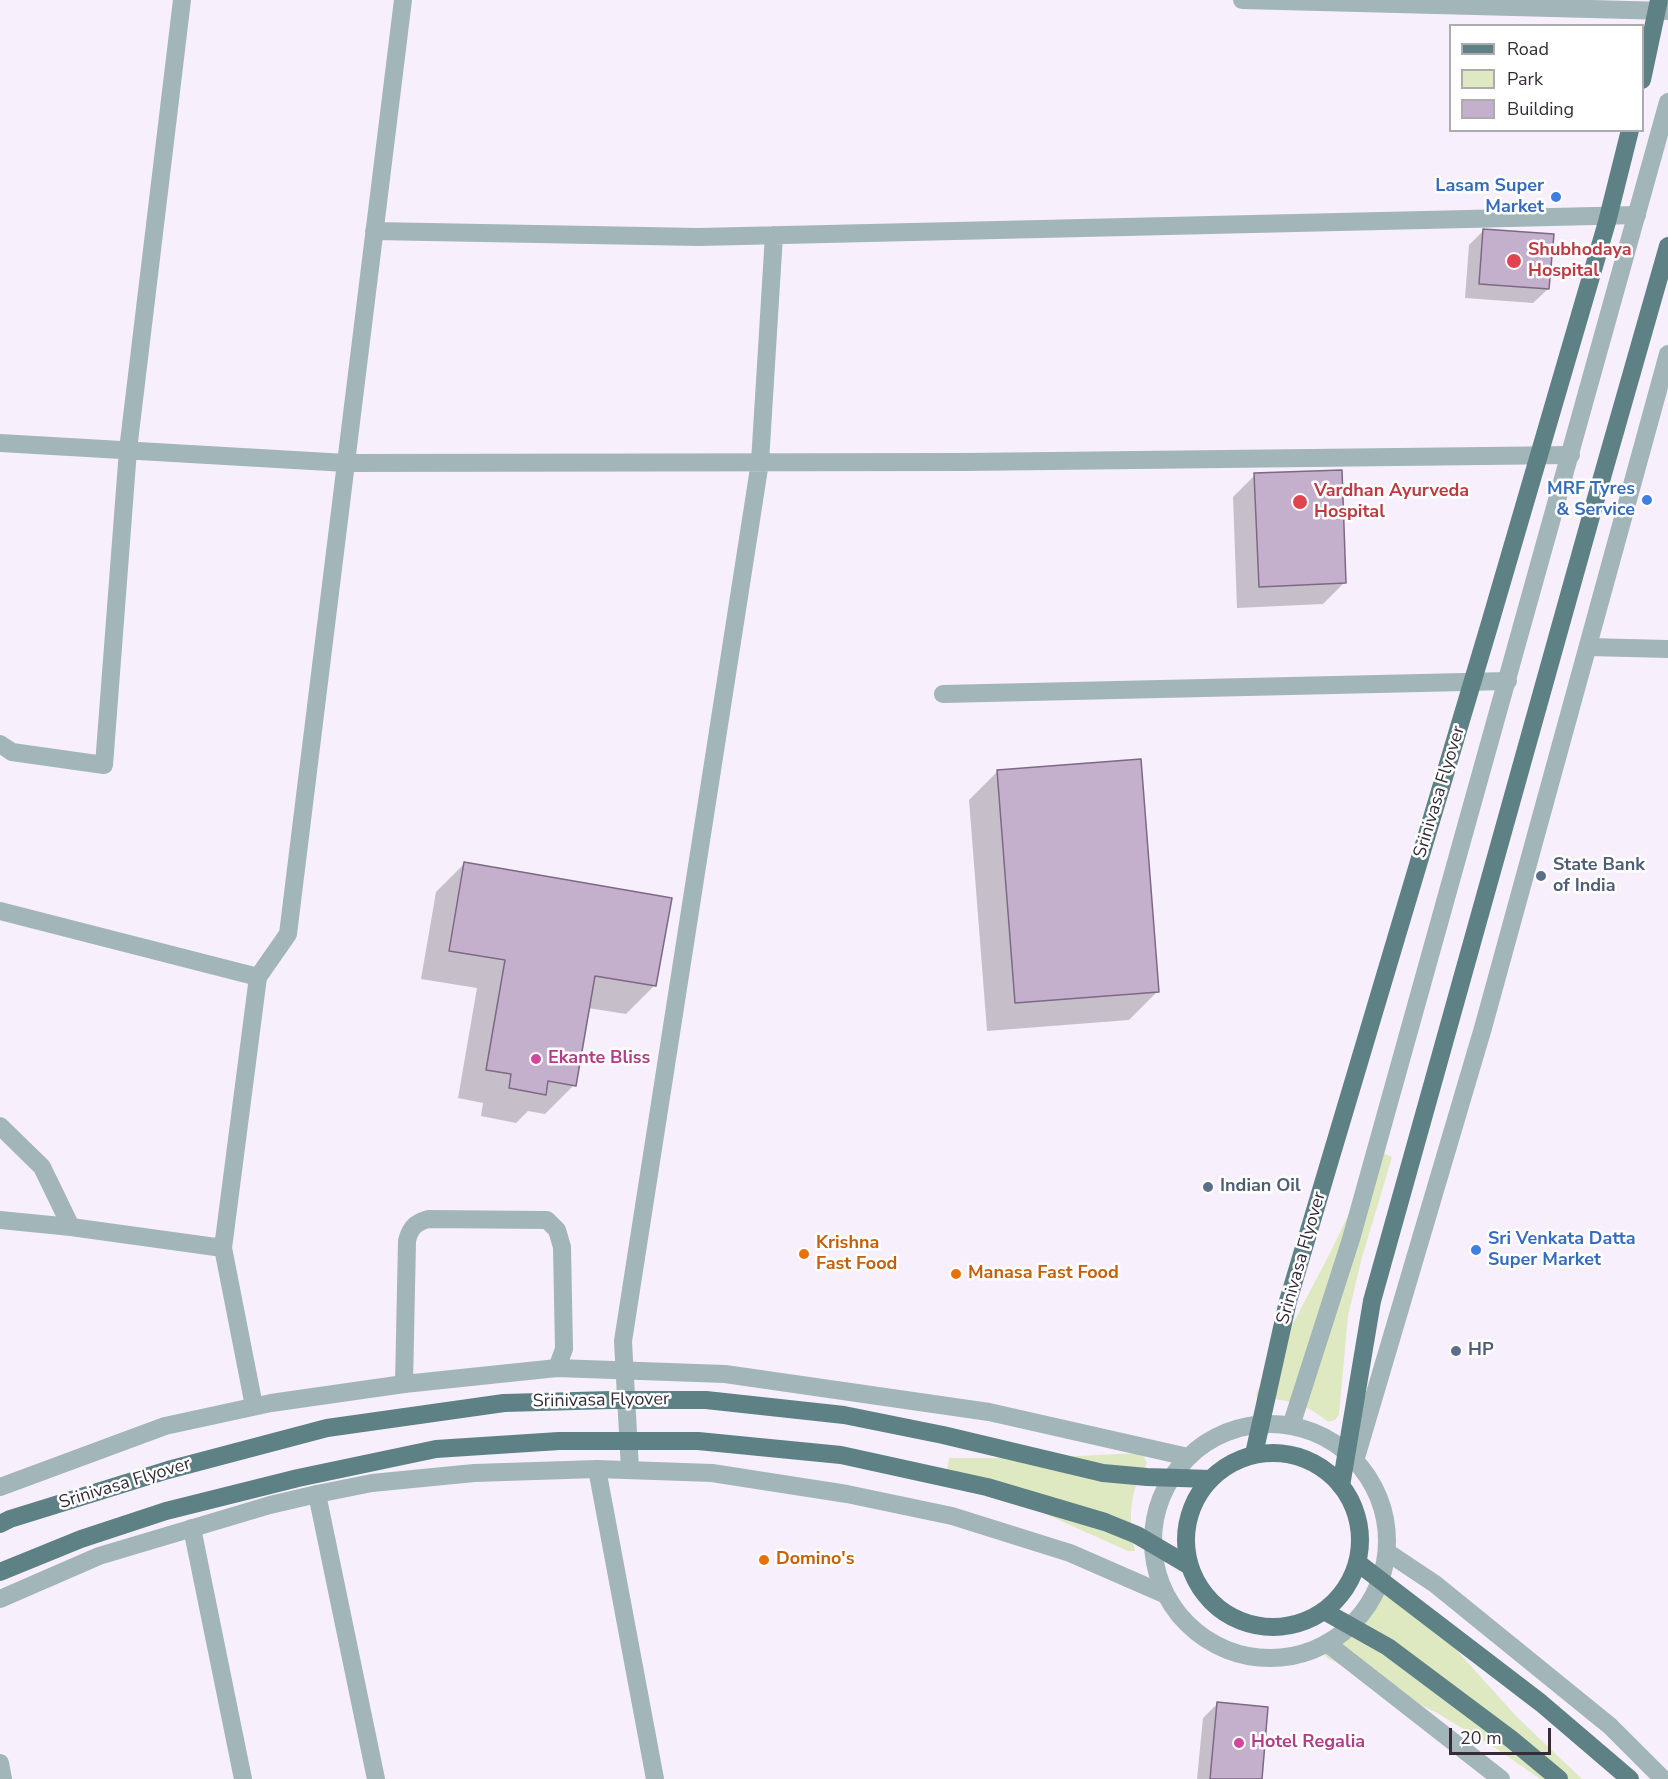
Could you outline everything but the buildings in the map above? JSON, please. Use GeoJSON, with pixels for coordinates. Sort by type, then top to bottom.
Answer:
{"type":"FeatureCollection","features":[{"type":"Feature","properties":{"kind":"main road"},"geometry":{"type":"LineString","coordinates":[[1644,71],[1659,0]]}},
{"type":"Feature","properties":{"kind":"main road","name":"Srinivasa Flyover"},"geometry":{"type":"LineString","coordinates":[[1254,1454],[1288,1301],[1490,623],[1607,222],[1630,132]]}},
{"type":"Feature","properties":{"kind":"main road"},"geometry":{"type":"LineString","coordinates":[[1341,1486],[1372,1301],[1668,246]]}},
{"type":"Feature","properties":{"kind":"main road","name":"Srinivasa Flyover"},"geometry":{"type":"LineString","coordinates":[[0,1524],[168,1470],[327,1428],[516,1403],[611,1400],[706,1401],[844,1415],[943,1435],[1103,1473],[1147,1478],[1211,1479]]}},
{"type":"Feature","properties":{"kind":"main road"},"geometry":{"type":"LineString","coordinates":[[0,1572],[81,1539],[166,1511],[298,1478],[436,1449],[559,1440],[698,1441],[841,1455],[987,1487],[1105,1522],[1137,1535],[1188,1564]]}},
{"type":"Feature","properties":{"kind":"main road"},"geometry":{"type":"LineString","coordinates":[[1284,1453],[1313,1462],[1336,1480],[1353,1504],[1360,1533],[1358,1563],[1346,1590],[1324,1611],[1299,1623],[1272,1627],[1244,1623],[1220,1610],[1200,1590],[1188,1564],[1185,1537],[1190,1509],[1204,1485],[1211,1479],[1226,1466],[1254,1454],[1284,1453]]}},
{"type":"Feature","properties":{"kind":"main road"},"geometry":{"type":"LineString","coordinates":[[1358,1563],[1541,1703],[1630,1779]]}},
{"type":"Feature","properties":{"kind":"main road"},"geometry":{"type":"LineString","coordinates":[[1324,1611],[1388,1647],[1511,1739],[1559,1779]]}},
{"type":"Feature","properties":{"kind":"street"},"geometry":{"type":"LineString","coordinates":[[0,744],[12,752],[104,765],[128,450],[182,0]]}},
{"type":"Feature","properties":{"kind":"street"},"geometry":{"type":"LineString","coordinates":[[254,1406],[223,1248],[258,977],[288,934],[403,0]]}},
{"type":"Feature","properties":{"kind":"street"},"geometry":{"type":"LineString","coordinates":[[1242,0],[1668,11]]}},
{"type":"Feature","properties":{"kind":"street"},"geometry":{"type":"LineString","coordinates":[[1291,1426],[1351,1239],[1668,102]]}},
{"type":"Feature","properties":{"kind":"street"},"geometry":{"type":"LineString","coordinates":[[374,231],[699,237],[1637,215]]}},
{"type":"Feature","properties":{"kind":"street"},"geometry":{"type":"LineString","coordinates":[[630,1470],[623,1341],[760,462],[774,235]]}},
{"type":"Feature","properties":{"kind":"street"},"geometry":{"type":"LineString","coordinates":[[1355,1461],[1483,1028],[1588,647],[1662,399],[1668,354]]}},
{"type":"Feature","properties":{"kind":"street"},"geometry":{"type":"LineString","coordinates":[[0,443],[346,463],[1571,455]]}},
{"type":"Feature","properties":{"kind":"street"},"geometry":{"type":"LineString","coordinates":[[1588,647],[1668,649]]}},
{"type":"Feature","properties":{"kind":"street"},"geometry":{"type":"LineString","coordinates":[[944,693],[1508,681]]}},
{"type":"Feature","properties":{"kind":"street"},"geometry":{"type":"LineString","coordinates":[[0,911],[258,977]]}},
{"type":"Feature","properties":{"kind":"street"},"geometry":{"type":"LineString","coordinates":[[0,1125],[42,1167],[71,1227]]}},
{"type":"Feature","properties":{"kind":"street"},"geometry":{"type":"LineString","coordinates":[[404,1384],[407,1241],[409,1231],[417,1223],[428,1219],[547,1220],[557,1230],[562,1247],[564,1349],[557,1368]]}},
{"type":"Feature","properties":{"kind":"street"},"geometry":{"type":"LineString","coordinates":[[0,1220],[71,1227],[223,1248]]}},
{"type":"Feature","properties":{"kind":"street"},"geometry":{"type":"LineString","coordinates":[[0,1487],[165,1426],[254,1406],[404,1384],[557,1368],[725,1374],[989,1412],[1188,1457]]}},
{"type":"Feature","properties":{"kind":"street"},"geometry":{"type":"LineString","coordinates":[[1263,1424],[1291,1426],[1314,1433],[1336,1445],[1355,1461],[1374,1487],[1378,1498],[1385,1519],[1387,1552],[1381,1579],[1369,1605],[1351,1627],[1328,1644],[1292,1657],[1254,1658],[1217,1647],[1186,1624],[1164,1594],[1153,1558],[1153,1521],[1166,1487],[1188,1457],[1210,1440],[1236,1430],[1263,1424]]}},
{"type":"Feature","properties":{"kind":"street"},"geometry":{"type":"LineString","coordinates":[[0,1599],[99,1556],[270,1505],[317,1494],[372,1483],[474,1473],[597,1469],[711,1473],[847,1494],[952,1516],[1070,1553],[1164,1594]]}},
{"type":"Feature","properties":{"kind":"street"},"geometry":{"type":"LineString","coordinates":[[597,1469],[655,1779]]}},
{"type":"Feature","properties":{"kind":"street"},"geometry":{"type":"LineString","coordinates":[[317,1494],[376,1779]]}},
{"type":"Feature","properties":{"kind":"street"},"geometry":{"type":"LineString","coordinates":[[192,1528],[243,1779]]}},
{"type":"Feature","properties":{"kind":"street"},"geometry":{"type":"LineString","coordinates":[[1387,1552],[1435,1584],[1610,1726],[1664,1779]]}},
{"type":"Feature","properties":{"kind":"street"},"geometry":{"type":"LineString","coordinates":[[1328,1644],[1501,1779]]}},
{"type":"Feature","properties":{"kind":"street"},"geometry":{"type":"LineString","coordinates":[[0,1763],[3,1779]]}},
{"type":"Feature","properties":{"kind":"green space"},"geometry":{"type":"Polygon","coordinates":[[[1379,1151],[1392,1157],[1361,1261],[1348,1316],[1339,1415],[1335,1420],[1328,1422],[1303,1406],[1287,1401],[1257,1398],[1256,1394],[1329,1255],[1379,1151]]]}},
{"type":"Feature","properties":{"kind":"green space"},"geometry":{"type":"Polygon","coordinates":[[[1138,1453],[1147,1463],[1133,1495],[1131,1527],[1135,1551],[1128,1551],[947,1470],[949,1458],[1038,1458],[1138,1453]]]}},
{"type":"Feature","properties":{"kind":"green space"},"geometry":{"type":"Polygon","coordinates":[[[1386,1572],[1517,1717],[1582,1779],[1540,1779],[1497,1749],[1437,1713],[1327,1658],[1323,1652],[1324,1643],[1353,1623],[1367,1605],[1383,1573],[1386,1572]]]}},
{"type":"Feature","properties":{"kind":"place","name":"Lasam Super Market"},"geometry":{"type":"Point","coordinates":[1556,197]}},
{"type":"Feature","properties":{"kind":"place","name":"Shubhodaya Hospital"},"geometry":{"type":"Point","coordinates":[1514,261]}},
{"type":"Feature","properties":{"kind":"place","name":"MRF Tyres & Service"},"geometry":{"type":"Point","coordinates":[1647,500]}},
{"type":"Feature","properties":{"kind":"place","name":"Vardhan Ayurveda Hospital"},"geometry":{"type":"Point","coordinates":[1300,502]}},
{"type":"Feature","properties":{"kind":"place","name":"State Bank of India"},"geometry":{"type":"Point","coordinates":[1541,876]}},
{"type":"Feature","properties":{"kind":"place","name":"Ekante Bliss"},"geometry":{"type":"Point","coordinates":[536,1059]}},
{"type":"Feature","properties":{"kind":"place","name":"Indian Oil"},"geometry":{"type":"Point","coordinates":[1208,1187]}},
{"type":"Feature","properties":{"kind":"place","name":"Sri Venkata Datta Super Market"},"geometry":{"type":"Point","coordinates":[1476,1250]}},
{"type":"Feature","properties":{"kind":"place","name":"Krishna Fast Food"},"geometry":{"type":"Point","coordinates":[804,1254]}},
{"type":"Feature","properties":{"kind":"place","name":"Manasa Fast Food"},"geometry":{"type":"Point","coordinates":[956,1274]}},
{"type":"Feature","properties":{"kind":"place","name":"HP"},"geometry":{"type":"Point","coordinates":[1456,1351]}},
{"type":"Feature","properties":{"kind":"place","name":"Domino's"},"geometry":{"type":"Point","coordinates":[764,1560]}},
{"type":"Feature","properties":{"kind":"place","name":"Hotel Regalia"},"geometry":{"type":"Point","coordinates":[1239,1743]}}]}
